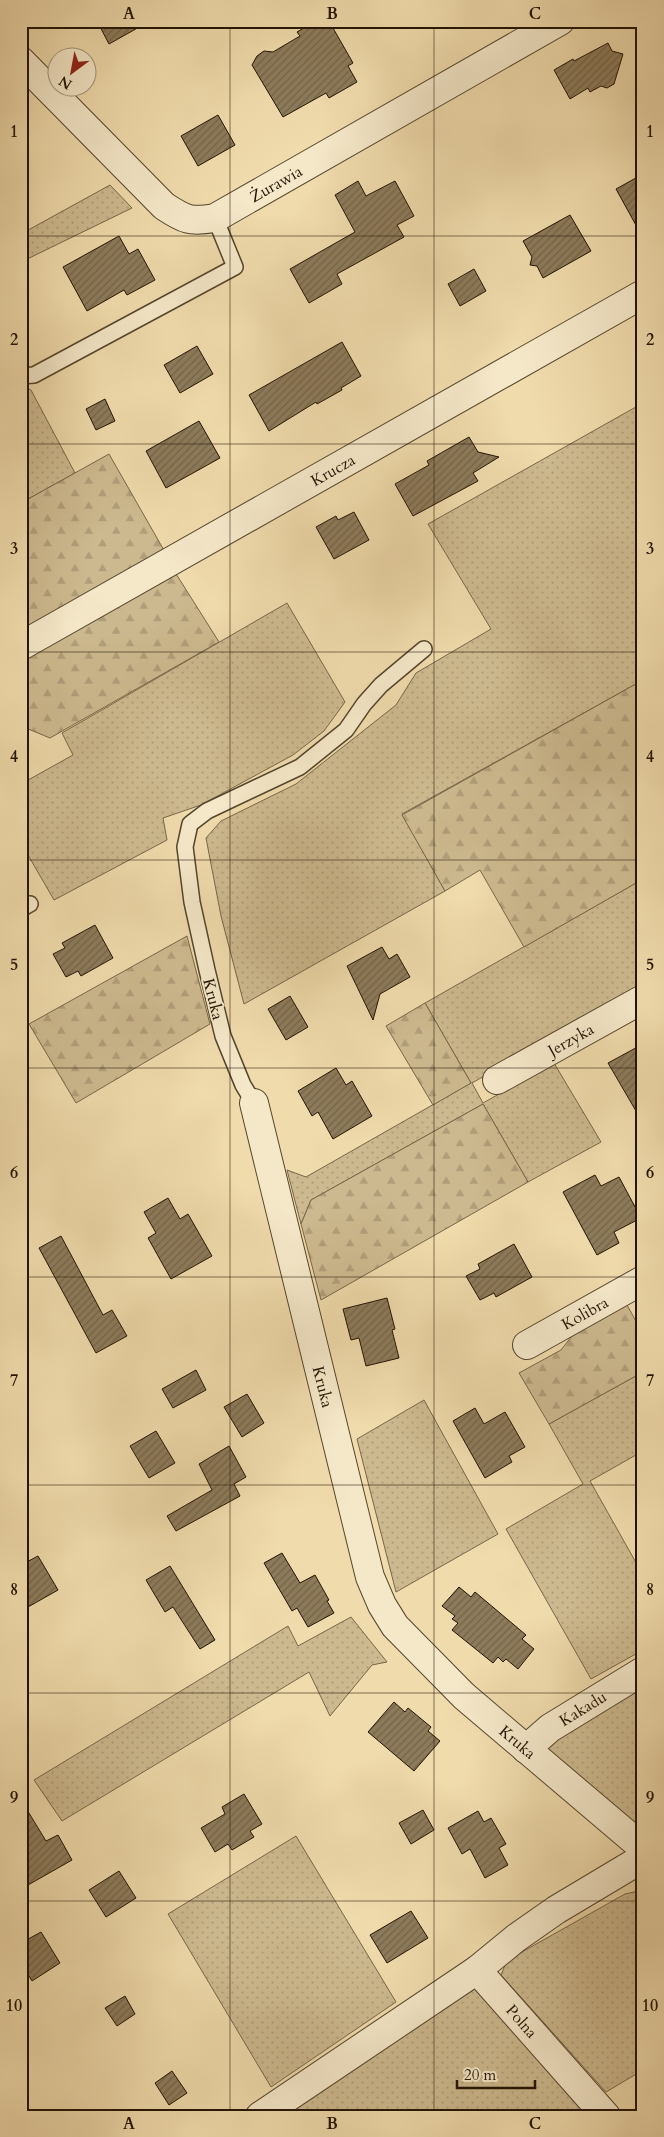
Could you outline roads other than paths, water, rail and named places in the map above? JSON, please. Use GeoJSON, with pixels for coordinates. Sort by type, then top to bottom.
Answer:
{"type":"FeatureCollection","features":[{"type":"Feature","properties":{"kind":"street","name":"Żurawia"},"geometry":{"type":"LineString","coordinates":[[21,61],[164,206],[178,216],[195,222],[215,218],[560,21]]}},
{"type":"Feature","properties":{"kind":"street","name":"Krucza"},"geometry":{"type":"LineString","coordinates":[[21,646],[643,294]]}},
{"type":"Feature","properties":{"kind":"street","name":"Jerzyka"},"geometry":{"type":"LineString","coordinates":[[497,1080],[643,999]]}},
{"type":"Feature","properties":{"kind":"street","name":"Kruka"},"geometry":{"type":"LineString","coordinates":[[254,1103],[370,1577],[382,1606],[395,1626],[464,1696],[643,1848]]}},
{"type":"Feature","properties":{"kind":"street","name":"Kolibra"},"geometry":{"type":"LineString","coordinates":[[527,1345],[643,1280]]}},
{"type":"Feature","properties":{"kind":"street","name":"Kakadu"},"geometry":{"type":"LineString","coordinates":[[526,1749],[550,1728],[643,1671]]}},
{"type":"Feature","properties":{"kind":"street"},"geometry":{"type":"LineString","coordinates":[[260,2116],[478,1970],[516,1938],[556,1910],[643,1858]]}},
{"type":"Feature","properties":{"kind":"street","name":"Polna"},"geometry":{"type":"LineString","coordinates":[[478,1970],[606,2116]]}},
{"type":"Feature","properties":{"kind":"lane"},"geometry":{"type":"LineString","coordinates":[[21,376],[34,375],[235,267],[215,218]]}},
{"type":"Feature","properties":{"kind":"lane","name":"Kruka"},"geometry":{"type":"LineString","coordinates":[[254,1103],[243,1085],[223,1036],[204,960],[192,902],[185,847],[190,824],[207,811],[300,767],[346,730],[364,704],[381,685],[424,649]]}}]}
